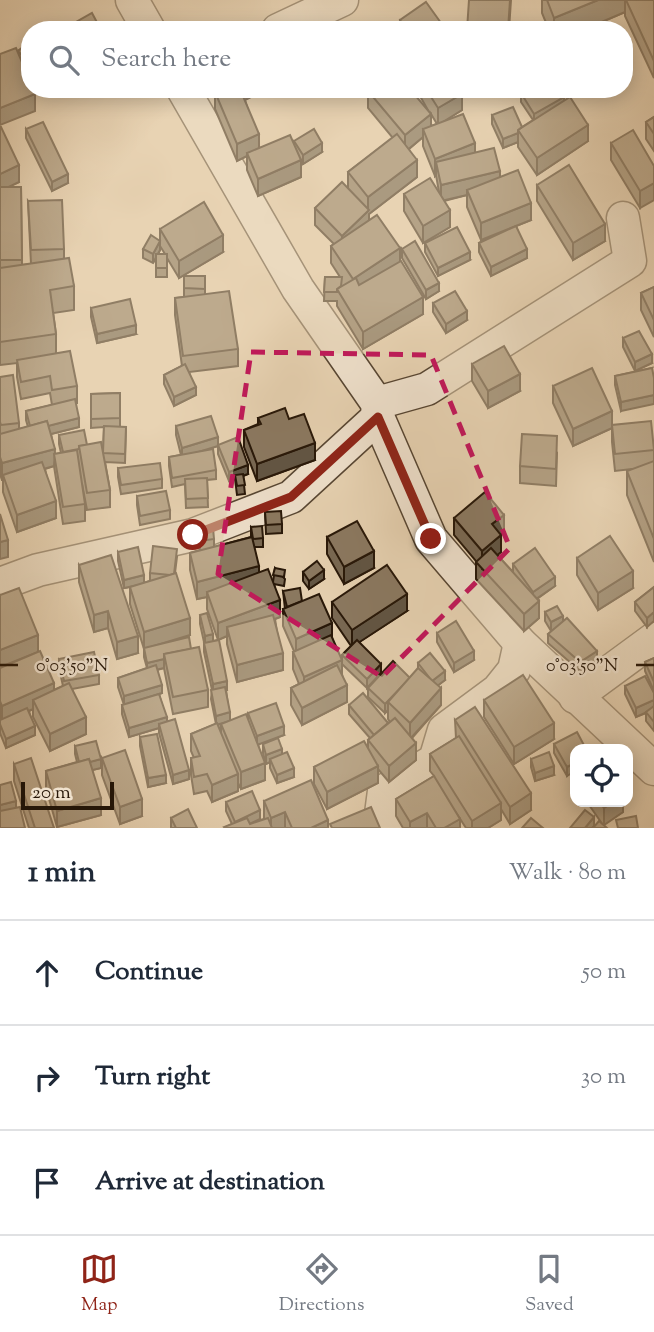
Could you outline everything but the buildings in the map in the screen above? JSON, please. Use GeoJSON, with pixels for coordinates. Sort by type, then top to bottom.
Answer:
{"type":"FeatureCollection","features":[{"type":"Feature","properties":{"kind":"street"},"geometry":{"type":"LineString","coordinates":[[132,0],[144,21]]}},
{"type":"Feature","properties":{"kind":"street"},"geometry":{"type":"LineString","coordinates":[[297,21],[342,0]]}},
{"type":"Feature","properties":{"kind":"street"},"geometry":{"type":"LineString","coordinates":[[188,98],[298,289],[377,410],[431,539],[520,643],[654,769]]}},
{"type":"Feature","properties":{"kind":"street"},"geometry":{"type":"LineString","coordinates":[[0,584],[38,570],[193,535],[291,497],[377,410],[427,389],[630,261],[624,218]]}},
{"type":"Feature","properties":{"kind":"street"},"geometry":{"type":"LineString","coordinates":[[575,697],[654,639]]}},
{"type":"Feature","properties":{"kind":"street"},"geometry":{"type":"LineString","coordinates":[[388,828],[381,814],[384,791],[435,760],[444,730],[498,690],[514,670],[520,643]]}},
{"type":"Feature","properties":{"kind":"highlighted area"},"geometry":{"type":"Polygon","coordinates":[[[251,352],[431,355],[510,548],[382,677],[218,574],[251,352]]]}},
{"type":"Feature","properties":{"kind":"route"},"geometry":{"type":"LineString","coordinates":[[193,535],[291,497],[378,417],[431,539]]}}]}
